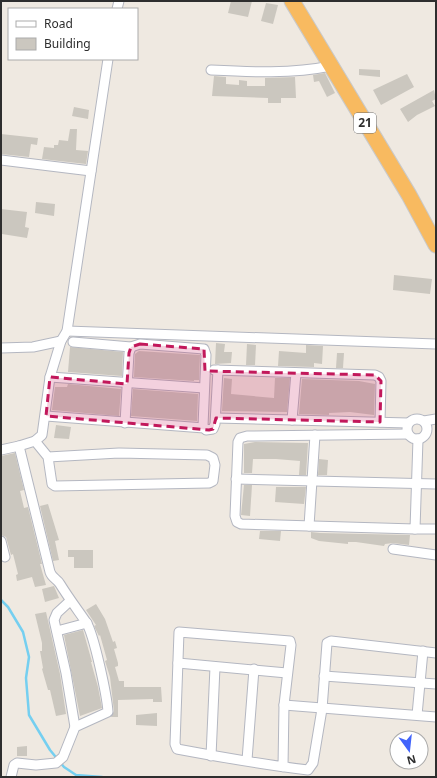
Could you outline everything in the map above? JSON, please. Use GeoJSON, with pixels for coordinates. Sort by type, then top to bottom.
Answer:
{"type":"FeatureCollection","features":[{"type":"Feature","properties":{"kind":"highway","name":"21"},"geometry":{"type":"LineString","coordinates":[[290,1],[410,195],[436,246]]}},
{"type":"Feature","properties":{"kind":"street"},"geometry":{"type":"LineString","coordinates":[[1,450],[35,441],[42,435],[46,416],[50,377],[61,341],[67,331],[108,60]]}},
{"type":"Feature","properties":{"kind":"street"},"geometry":{"type":"LineString","coordinates":[[211,70],[313,70],[331,66]]}},
{"type":"Feature","properties":{"kind":"street"},"geometry":{"type":"LineString","coordinates":[[1,160],[91,171]]}},
{"type":"Feature","properties":{"kind":"street"},"geometry":{"type":"LineString","coordinates":[[67,331],[436,344]]}},
{"type":"Feature","properties":{"kind":"street"},"geometry":{"type":"LineString","coordinates":[[1,348],[33,347],[61,341]]}},
{"type":"Feature","properties":{"kind":"street"},"geometry":{"type":"LineString","coordinates":[[73,342],[131,347],[140,344],[204,349],[206,355],[204,428]]}},
{"type":"Feature","properties":{"kind":"street"},"geometry":{"type":"LineString","coordinates":[[125,423],[129,353],[131,347]]}},
{"type":"Feature","properties":{"kind":"street"},"geometry":{"type":"LineString","coordinates":[[205,370],[375,376],[381,381],[380,422]]}},
{"type":"Feature","properties":{"kind":"street"},"geometry":{"type":"LineString","coordinates":[[46,416],[204,428],[209,430],[213,429],[216,418],[218,370]]}},
{"type":"Feature","properties":{"kind":"street"},"geometry":{"type":"LineString","coordinates":[[292,420],[296,373]]}},
{"type":"Feature","properties":{"kind":"street"},"geometry":{"type":"LineString","coordinates":[[50,377],[127,384],[204,388]]}},
{"type":"Feature","properties":{"kind":"street"},"geometry":{"type":"LineString","coordinates":[[216,418],[408,423]]}},
{"type":"Feature","properties":{"kind":"street"},"geometry":{"type":"LineString","coordinates":[[436,419],[424,421],[415,418],[408,423],[406,429],[412,438],[436,434]]}},
{"type":"Feature","properties":{"kind":"street"},"geometry":{"type":"LineString","coordinates":[[415,529],[416,484],[422,437],[427,427],[424,421]]}},
{"type":"Feature","properties":{"kind":"street"},"geometry":{"type":"LineString","coordinates":[[408,434],[247,436],[240,438],[238,442],[235,516],[237,522],[241,524],[436,529]]}},
{"type":"Feature","properties":{"kind":"street"},"geometry":{"type":"LineString","coordinates":[[309,526],[315,435]]}},
{"type":"Feature","properties":{"kind":"street"},"geometry":{"type":"LineString","coordinates":[[35,441],[48,457],[52,484],[56,486],[209,484],[212,481],[214,464],[213,458],[207,455],[119,453],[48,457]]}},
{"type":"Feature","properties":{"kind":"street"},"geometry":{"type":"LineString","coordinates":[[18,446],[50,572],[53,578],[59,582],[70,601],[87,623],[99,664],[108,712],[75,727]]}},
{"type":"Feature","properties":{"kind":"street"},"geometry":{"type":"LineString","coordinates":[[236,479],[436,484]]}},
{"type":"Feature","properties":{"kind":"street"},"geometry":{"type":"LineString","coordinates":[[1,541],[4,557]]}},
{"type":"Feature","properties":{"kind":"street"},"geometry":{"type":"LineString","coordinates":[[393,549],[436,555]]}},
{"type":"Feature","properties":{"kind":"street"},"geometry":{"type":"LineString","coordinates":[[11,777],[14,765],[18,763],[36,765],[58,762],[75,727],[54,617],[70,601]]}},
{"type":"Feature","properties":{"kind":"street"},"geometry":{"type":"LineString","coordinates":[[57,631],[87,623]]}},
{"type":"Feature","properties":{"kind":"street"},"geometry":{"type":"LineString","coordinates":[[283,767],[284,704],[291,645],[290,641],[179,632],[177,749],[211,756],[247,760],[283,767],[308,770],[312,767],[322,708],[327,643],[331,641],[436,653]]}},
{"type":"Feature","properties":{"kind":"street"},"geometry":{"type":"LineString","coordinates":[[417,715],[423,651]]}},
{"type":"Feature","properties":{"kind":"street"},"geometry":{"type":"LineString","coordinates":[[178,663],[287,673]]}},
{"type":"Feature","properties":{"kind":"street"},"geometry":{"type":"LineString","coordinates":[[211,756],[215,667]]}},
{"type":"Feature","properties":{"kind":"street"},"geometry":{"type":"LineString","coordinates":[[247,760],[254,669]]}},
{"type":"Feature","properties":{"kind":"street"},"geometry":{"type":"LineString","coordinates":[[324,676],[436,684]]}},
{"type":"Feature","properties":{"kind":"street"},"geometry":{"type":"LineString","coordinates":[[284,704],[436,717]]}},
{"type":"Feature","properties":{"kind":"highlighted area"},"geometry":{"type":"Polygon","coordinates":[[[140,344],[204,349],[205,371],[375,375],[381,381],[380,422],[216,418],[213,429],[209,430],[46,416],[50,377],[127,384],[129,353],[131,347],[140,344]]]}},
{"type":"Feature","properties":{"kind":"building"},"geometry":{"type":"Polygon","coordinates":[[[231,1],[252,1],[248,17],[228,13],[231,1]]]}},
{"type":"Feature","properties":{"kind":"building"},"geometry":{"type":"Polygon","coordinates":[[[266,3],[278,5],[273,24],[261,21],[266,3]]]}},
{"type":"Feature","properties":{"kind":"building"},"geometry":{"type":"Polygon","coordinates":[[[359,69],[380,70],[380,77],[359,75],[359,69]]]}},
{"type":"Feature","properties":{"kind":"building"},"geometry":{"type":"Polygon","coordinates":[[[325,73],[335,93],[327,97],[319,81],[314,82],[313,75],[325,73]]]}},
{"type":"Feature","properties":{"kind":"building"},"geometry":{"type":"Polygon","coordinates":[[[407,74],[414,87],[381,105],[373,90],[407,74]]]}},
{"type":"Feature","properties":{"kind":"building"},"geometry":{"type":"Polygon","coordinates":[[[214,76],[226,77],[226,84],[239,85],[239,80],[247,81],[247,86],[265,86],[265,78],[295,77],[296,98],[281,98],[281,103],[268,103],[268,98],[212,96],[214,76]]]}},
{"type":"Feature","properties":{"kind":"building"},"geometry":{"type":"Polygon","coordinates":[[[434,90],[436,99],[432,101],[435,106],[417,115],[408,122],[400,109],[434,90]]]}},
{"type":"Feature","properties":{"kind":"building"},"geometry":{"type":"Polygon","coordinates":[[[74,107],[89,110],[88,119],[72,116],[74,107]]]}},
{"type":"Feature","properties":{"kind":"building"},"geometry":{"type":"Polygon","coordinates":[[[70,129],[77,129],[76,150],[88,151],[86,164],[42,159],[44,147],[54,148],[54,145],[58,145],[59,140],[68,141],[70,129]]]}},
{"type":"Feature","properties":{"kind":"building"},"geometry":{"type":"Polygon","coordinates":[[[1,134],[38,138],[37,145],[31,144],[29,157],[1,154],[1,134]]]}},
{"type":"Feature","properties":{"kind":"building"},"geometry":{"type":"Polygon","coordinates":[[[36,202],[55,204],[54,216],[35,213],[36,202]]]}},
{"type":"Feature","properties":{"kind":"building"},"geometry":{"type":"Polygon","coordinates":[[[1,209],[27,212],[25,227],[29,228],[27,238],[2,234],[1,209]]]}},
{"type":"Feature","properties":{"kind":"building"},"geometry":{"type":"Polygon","coordinates":[[[394,275],[432,279],[430,294],[393,290],[394,275]]]}},
{"type":"Feature","properties":{"kind":"building"},"geometry":{"type":"Polygon","coordinates":[[[216,343],[225,344],[224,352],[232,352],[231,363],[215,364],[216,343]]]}},
{"type":"Feature","properties":{"kind":"building"},"geometry":{"type":"Polygon","coordinates":[[[247,344],[256,345],[255,365],[246,365],[247,344]]]}},
{"type":"Feature","properties":{"kind":"building"},"geometry":{"type":"Polygon","coordinates":[[[306,345],[323,346],[322,364],[314,363],[314,367],[278,366],[279,351],[306,353],[306,345]]]}},
{"type":"Feature","properties":{"kind":"building"},"geometry":{"type":"Polygon","coordinates":[[[70,347],[123,352],[122,376],[68,372],[70,347]]]}},
{"type":"Feature","properties":{"kind":"building"},"geometry":{"type":"Polygon","coordinates":[[[139,351],[200,355],[199,380],[194,381],[134,377],[135,354],[139,351]]]}},
{"type":"Feature","properties":{"kind":"building"},"geometry":{"type":"Polygon","coordinates":[[[337,353],[344,353],[343,368],[336,368],[337,353]]]}},
{"type":"Feature","properties":{"kind":"building"},"geometry":{"type":"Polygon","coordinates":[[[224,378],[232,379],[231,394],[274,398],[275,378],[290,378],[287,412],[222,411],[224,378]]]}},
{"type":"Feature","properties":{"kind":"building"},"geometry":{"type":"Polygon","coordinates":[[[302,379],[359,381],[375,384],[374,415],[350,412],[329,413],[329,415],[299,414],[302,379]]]}},
{"type":"Feature","properties":{"kind":"building"},"geometry":{"type":"Polygon","coordinates":[[[68,384],[121,389],[119,416],[52,410],[55,387],[67,387],[68,384]]]}},
{"type":"Feature","properties":{"kind":"building"},"geometry":{"type":"Polygon","coordinates":[[[133,389],[198,394],[197,421],[131,416],[133,389]]]}},
{"type":"Feature","properties":{"kind":"building"},"geometry":{"type":"Polygon","coordinates":[[[56,425],[71,427],[69,439],[54,438],[56,425]]]}},
{"type":"Feature","properties":{"kind":"building"},"geometry":{"type":"Polygon","coordinates":[[[255,442],[308,443],[306,475],[299,475],[300,461],[276,459],[253,459],[252,473],[244,473],[244,444],[255,442]]]}},
{"type":"Feature","properties":{"kind":"building"},"geometry":{"type":"Polygon","coordinates":[[[15,453],[24,490],[20,491],[24,508],[28,507],[46,585],[35,587],[32,577],[17,581],[16,575],[18,574],[13,554],[11,555],[6,537],[1,535],[1,456],[15,453]]]}},
{"type":"Feature","properties":{"kind":"building"},"geometry":{"type":"Polygon","coordinates":[[[319,459],[328,460],[327,475],[318,475],[319,459]]]}},
{"type":"Feature","properties":{"kind":"building"},"geometry":{"type":"Polygon","coordinates":[[[244,485],[252,485],[250,516],[241,515],[244,485]]]}},
{"type":"Feature","properties":{"kind":"building"},"geometry":{"type":"Polygon","coordinates":[[[276,487],[306,487],[304,504],[275,502],[276,487]]]}},
{"type":"Feature","properties":{"kind":"building"},"geometry":{"type":"Polygon","coordinates":[[[48,504],[59,540],[55,541],[59,560],[53,561],[40,506],[48,504]]]}},
{"type":"Feature","properties":{"kind":"building"},"geometry":{"type":"Polygon","coordinates":[[[260,531],[281,531],[280,541],[259,539],[260,531]]]}},
{"type":"Feature","properties":{"kind":"building"},"geometry":{"type":"Polygon","coordinates":[[[311,532],[410,535],[409,545],[393,543],[385,544],[384,546],[356,542],[348,542],[348,544],[319,541],[311,538],[311,532]]]}},
{"type":"Feature","properties":{"kind":"building"},"geometry":{"type":"Polygon","coordinates":[[[68,550],[93,550],[93,568],[74,568],[74,557],[68,557],[68,550]]]}},
{"type":"Feature","properties":{"kind":"building"},"geometry":{"type":"Polygon","coordinates":[[[54,586],[59,598],[45,602],[42,589],[54,586]]]}},
{"type":"Feature","properties":{"kind":"building"},"geometry":{"type":"Polygon","coordinates":[[[96,604],[105,619],[113,642],[115,641],[117,648],[114,649],[118,666],[115,667],[119,681],[124,681],[124,687],[161,687],[162,702],[153,702],[153,699],[118,700],[118,717],[111,717],[114,711],[110,677],[105,661],[107,660],[100,635],[99,636],[94,626],[96,625],[86,610],[96,604]]]}},
{"type":"Feature","properties":{"kind":"building"},"geometry":{"type":"Polygon","coordinates":[[[46,612],[60,674],[66,714],[56,716],[50,690],[48,690],[42,669],[40,651],[42,651],[42,643],[35,614],[46,612]]]}},
{"type":"Feature","properties":{"kind":"building"},"geometry":{"type":"Polygon","coordinates":[[[83,630],[102,708],[80,716],[64,635],[83,630]]]}},
{"type":"Feature","properties":{"kind":"building"},"geometry":{"type":"Polygon","coordinates":[[[157,713],[157,726],[136,725],[136,715],[157,713]]]}},
{"type":"Feature","properties":{"kind":"building"},"geometry":{"type":"Polygon","coordinates":[[[27,746],[27,756],[17,756],[17,747],[27,746]]]}},
{"type":"Feature","properties":{"kind":"waterway"},"geometry":{"type":"LineString","coordinates":[[1,600],[8,607],[23,632],[29,657],[26,678],[29,715],[50,750],[64,767],[76,775],[102,777]]}}]}
